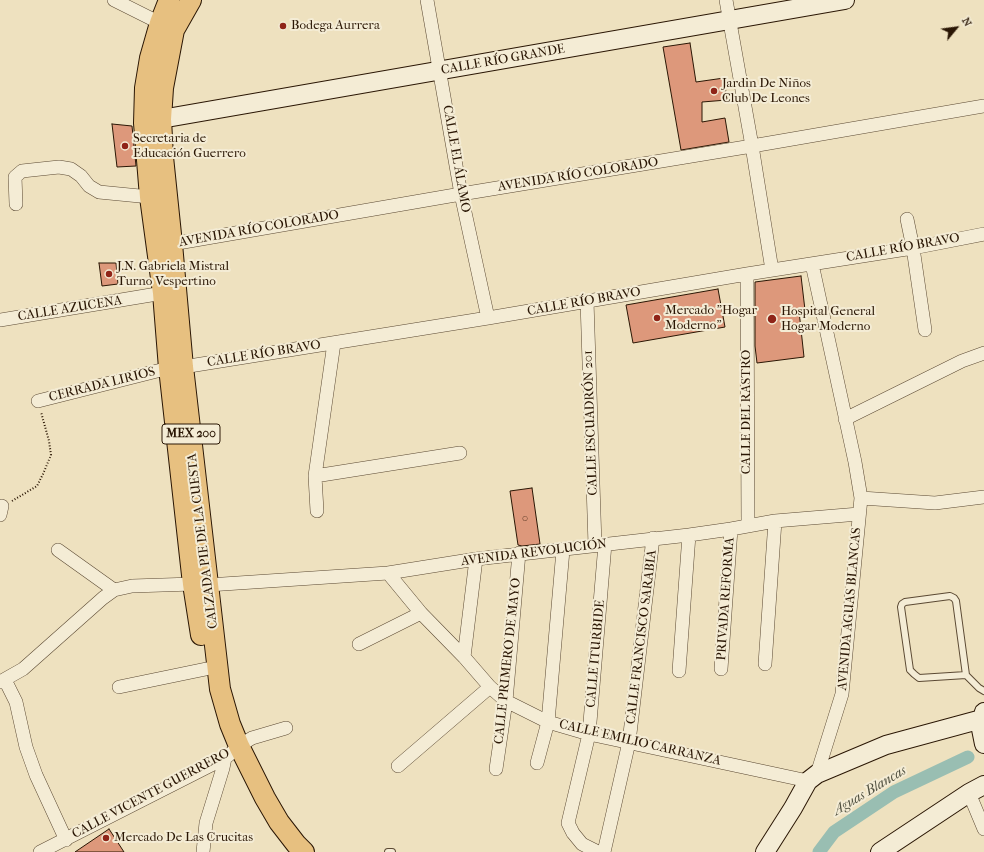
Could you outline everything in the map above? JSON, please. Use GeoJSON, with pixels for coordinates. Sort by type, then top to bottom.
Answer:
{"type":"FeatureCollection","features":[{"type":"Feature","properties":{"kind":"main road","name":"CALZADA PIE DE LA CUESTA"},"geometry":{"type":"LineString","coordinates":[[169,0],[161,119],[163,157],[172,244],[176,368]]}},
{"type":"Feature","properties":{"kind":"main road","name":"CALZADA PIE DE LA CUESTA"},"geometry":{"type":"LineString","coordinates":[[192,0],[167,27],[150,58],[145,88],[144,123],[150,197],[163,293],[176,368],[200,585],[206,669],[210,691],[219,727],[255,805],[270,830],[287,852]]}},
{"type":"Feature","properties":{"kind":"main road","name":"CALZADA PIE DE LA CUESTA"},"geometry":{"type":"LineString","coordinates":[[200,585],[220,688],[230,724],[231,753],[265,798],[279,822],[304,852]]}},
{"type":"Feature","properties":{"kind":"street"},"geometry":{"type":"LineString","coordinates":[[114,0],[167,27]]}},
{"type":"Feature","properties":{"kind":"street","name":"CALLE EL ÁLAMO"},"geometry":{"type":"LineString","coordinates":[[427,0],[462,194],[488,318]]}},
{"type":"Feature","properties":{"kind":"street"},"geometry":{"type":"LineString","coordinates":[[726,0],[772,270]]}},
{"type":"Feature","properties":{"kind":"street","name":"CALLE RÍO GRANDE"},"geometry":{"type":"LineString","coordinates":[[161,119],[845,0]]}},
{"type":"Feature","properties":{"kind":"street","name":"AVENIDA RÍO COLORADO"},"geometry":{"type":"LineString","coordinates":[[172,244],[984,106]]}},
{"type":"Feature","properties":{"kind":"street"},"geometry":{"type":"LineString","coordinates":[[16,204],[16,177],[22,171],[59,167],[72,169],[81,176],[89,186],[99,192],[150,197]]}},
{"type":"Feature","properties":{"kind":"street"},"geometry":{"type":"LineString","coordinates":[[907,219],[926,330]]}},
{"type":"Feature","properties":{"kind":"street","name":"CALLE RÍO BRAVO"},"geometry":{"type":"LineString","coordinates":[[176,368],[913,248],[984,234]]}},
{"type":"Feature","properties":{"kind":"street","name":"AVENIDA AGUAS BLANCAS"},"geometry":{"type":"LineString","coordinates":[[765,852],[812,777],[842,694],[861,498],[855,462],[812,264]]}},
{"type":"Feature","properties":{"kind":"street","name":"CALLE DEL RASTRO"},"geometry":{"type":"LineString","coordinates":[[747,274],[748,525]]}},
{"type":"Feature","properties":{"kind":"street","name":"CALLE AZUCENA"},"geometry":{"type":"LineString","coordinates":[[0,320],[163,293]]}},
{"type":"Feature","properties":{"kind":"street","name":"CALLE ESCUADRÓN 201"},"geometry":{"type":"LineString","coordinates":[[587,301],[600,545]]}},
{"type":"Feature","properties":{"kind":"street"},"geometry":{"type":"LineString","coordinates":[[317,511],[315,476],[334,343]]}},
{"type":"Feature","properties":{"kind":"street"},"geometry":{"type":"LineString","coordinates":[[845,419],[962,361],[984,353]]}},
{"type":"Feature","properties":{"kind":"street","name":"CERRADA LIRIOS"},"geometry":{"type":"LineString","coordinates":[[38,401],[176,368]]}},
{"type":"Feature","properties":{"kind":"street"},"geometry":{"type":"LineString","coordinates":[[315,476],[460,453]]}},
{"type":"Feature","properties":{"kind":"street"},"geometry":{"type":"LineString","coordinates":[[861,498],[935,503],[984,497]]}},
{"type":"Feature","properties":{"kind":"street","name":"AVENIDA REVOLUCIÓN"},"geometry":{"type":"LineString","coordinates":[[114,590],[132,586],[200,585],[388,573],[519,553],[563,550],[653,538],[689,535],[775,521],[859,514]]}},
{"type":"Feature","properties":{"kind":"street"},"geometry":{"type":"LineString","coordinates":[[765,664],[775,521]]}},
{"type":"Feature","properties":{"kind":"street","name":"PRIVADA REFORMA"},"geometry":{"type":"LineString","coordinates":[[721,669],[731,529]]}},
{"type":"Feature","properties":{"kind":"street"},"geometry":{"type":"LineString","coordinates":[[679,672],[689,535]]}},
{"type":"Feature","properties":{"kind":"street","name":"CALLE FRANCISCO SARABIA"},"geometry":{"type":"LineString","coordinates":[[604,852],[630,742],[653,538]]}},
{"type":"Feature","properties":{"kind":"street","name":"CALLE ITURBIDE"},"geometry":{"type":"LineString","coordinates":[[598,852],[582,844],[573,833],[568,822],[589,734],[600,545]]}},
{"type":"Feature","properties":{"kind":"street"},"geometry":{"type":"LineString","coordinates":[[58,550],[114,590],[23,669],[3,681],[16,702],[26,747],[36,775],[66,840]]}},
{"type":"Feature","properties":{"kind":"street"},"geometry":{"type":"LineString","coordinates":[[537,763],[548,722],[563,550]]}},
{"type":"Feature","properties":{"kind":"street","name":"CALLE PRIMERO DE MAYO"},"geometry":{"type":"LineString","coordinates":[[496,769],[506,701],[519,553]]}},
{"type":"Feature","properties":{"kind":"street"},"geometry":{"type":"LineString","coordinates":[[464,657],[476,559]]}},
{"type":"Feature","properties":{"kind":"street","name":"CALLE EMILIO CARRANZA"},"geometry":{"type":"LineString","coordinates":[[388,573],[421,613],[464,657],[490,687],[506,701],[548,722],[589,734],[812,777]]}},
{"type":"Feature","properties":{"kind":"street"},"geometry":{"type":"LineString","coordinates":[[359,644],[421,613]]}},
{"type":"Feature","properties":{"kind":"street"},"geometry":{"type":"LineString","coordinates":[[120,687],[206,669]]}},
{"type":"Feature","properties":{"kind":"street"},"geometry":{"type":"LineString","coordinates":[[398,766],[490,687]]}},
{"type":"Feature","properties":{"kind":"street"},"geometry":{"type":"LineString","coordinates":[[812,777],[855,757],[886,745],[983,715],[981,729],[984,744]]}},
{"type":"Feature","properties":{"kind":"street","name":"CALLE VICENTE GUERRERO"},"geometry":{"type":"LineString","coordinates":[[40,852],[66,840],[231,753],[252,738],[286,728]]}},
{"type":"Feature","properties":{"kind":"street"},"geometry":{"type":"LineString","coordinates":[[203,852],[206,823],[223,768],[231,753]]}},
{"type":"Feature","properties":{"kind":"street"},"geometry":{"type":"LineString","coordinates":[[880,852],[976,789],[984,829]]}},
{"type":"Feature","properties":{"kind":"lane"},"geometry":{"type":"LineString","coordinates":[[966,675],[919,678],[910,670],[901,607],[902,604],[905,602],[950,596],[954,598],[956,601],[966,675],[978,688],[984,691]]}},
{"type":"Feature","properties":{"kind":"path","name":"CERRADA LIRIOS"},"geometry":{"type":"LineString","coordinates":[[1,511],[37,486],[51,455],[49,441],[38,401]]}},
{"type":"Feature","properties":{"kind":"building"},"geometry":{"type":"Polygon","coordinates":[[[690,43],[696,82],[724,78],[727,100],[702,102],[702,122],[725,118],[729,142],[681,150],[663,47],[690,43]]]}},
{"type":"Feature","properties":{"kind":"building","name":"Secretaria de Educación Guerrero"},"geometry":{"type":"Polygon","coordinates":[[[112,124],[132,126],[136,166],[117,167],[112,124]]]}},
{"type":"Feature","properties":{"kind":"building","name":"J.N. Gabriela Mistral Turno Vespertino"},"geometry":{"type":"Polygon","coordinates":[[[99,263],[116,263],[118,284],[102,286],[99,263]]]}},
{"type":"Feature","properties":{"kind":"building"},"geometry":{"type":"Polygon","coordinates":[[[801,276],[805,310],[799,311],[804,357],[757,363],[755,346],[755,282],[801,276]]]}},
{"type":"Feature","properties":{"kind":"building","name":"Mercado \"Hogar Moderno\""},"geometry":{"type":"Polygon","coordinates":[[[718,289],[725,327],[633,343],[626,305],[718,289]]]}},
{"type":"Feature","properties":{"kind":"building"},"geometry":{"type":"Polygon","coordinates":[[[532,488],[540,544],[522,546],[518,545],[510,491],[532,488]]]}},
{"type":"Feature","properties":{"kind":"building"},"geometry":{"type":"Polygon","coordinates":[[[109,829],[124,852],[75,852],[109,829]]]}},
{"type":"Feature","properties":{"kind":"waterway","name":"Aguas Blancas"},"geometry":{"type":"LineString","coordinates":[[819,852],[834,832],[894,792],[968,757]]}},
{"type":"Feature","properties":{"kind":"place","name":"Bodega Aurrera"},"geometry":{"type":"Point","coordinates":[283,26]}},
{"type":"Feature","properties":{"kind":"place","name":"Jardin De Niños Club De Leones"},"geometry":{"type":"Point","coordinates":[714,91]}},
{"type":"Feature","properties":{"kind":"place","name":"Secretaria de Educación Guerrero"},"geometry":{"type":"Point","coordinates":[125,146]}},
{"type":"Feature","properties":{"kind":"place","name":"J.N. Gabriela Mistral Turno Vespertino"},"geometry":{"type":"Point","coordinates":[109,274]}},
{"type":"Feature","properties":{"kind":"place","name":"Mercado \"Hogar Moderno\""},"geometry":{"type":"Point","coordinates":[657,318]}},
{"type":"Feature","properties":{"kind":"place","name":"Hospital General Hogar Moderno"},"geometry":{"type":"Point","coordinates":[772,319]}},
{"type":"Feature","properties":{"kind":"place","name":"Mercado De Las Crucitas"},"geometry":{"type":"Point","coordinates":[106,838]}}]}
